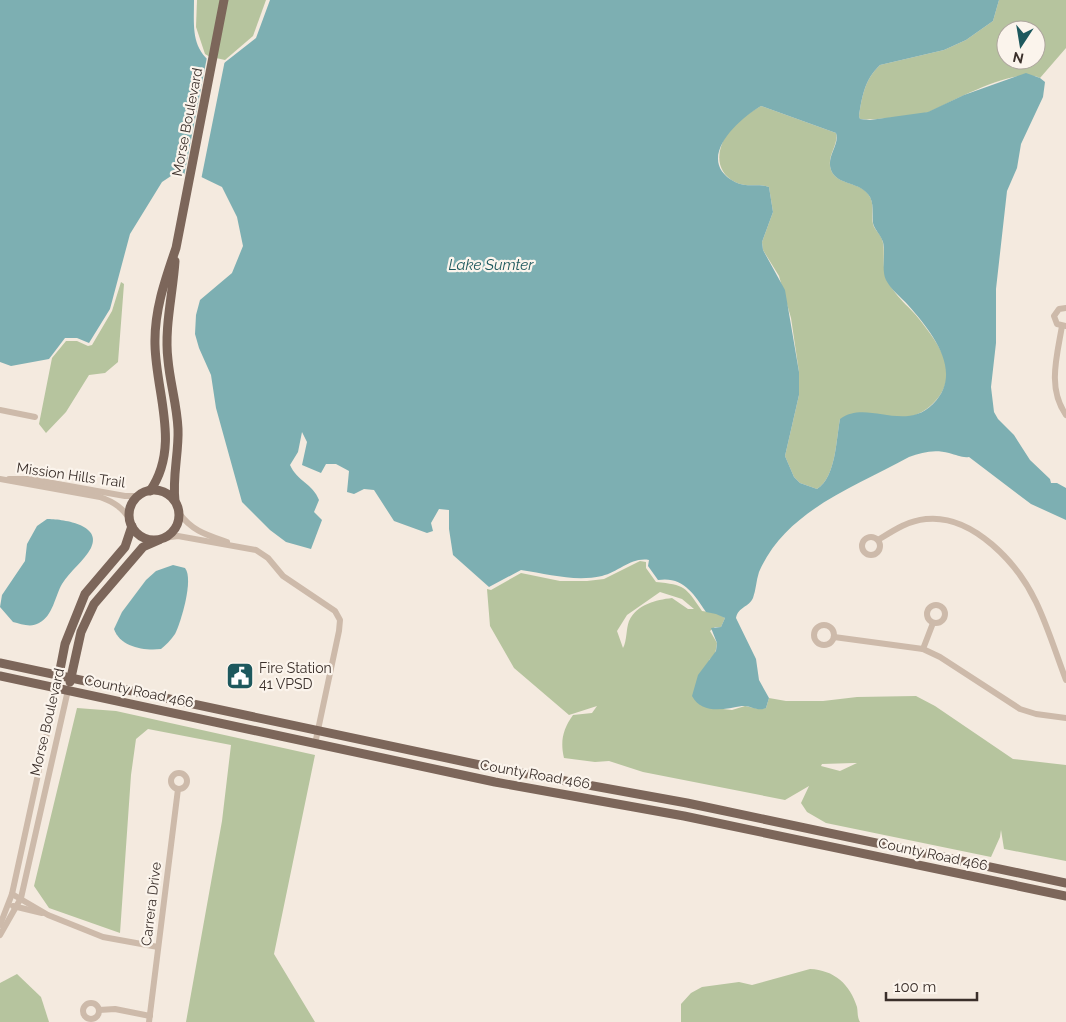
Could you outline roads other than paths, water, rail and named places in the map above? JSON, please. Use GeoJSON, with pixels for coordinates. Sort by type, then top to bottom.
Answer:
{"type":"FeatureCollection","features":[{"type":"Feature","properties":{"kind":"main road","name":"Morse Boulevard"},"geometry":{"type":"LineString","coordinates":[[175,501],[173,484],[178,452],[178,428],[168,360],[167,334],[176,248],[224,0]]}},
{"type":"Feature","properties":{"kind":"main road","name":"Morse Boulevard"},"geometry":{"type":"LineString","coordinates":[[150,491],[162,469],[166,427],[157,374],[156,315],[163,286],[176,248]]}},
{"type":"Feature","properties":{"kind":"main road"},"geometry":{"type":"LineString","coordinates":[[150,491],[164,492],[175,501],[179,513],[175,528],[161,539],[144,538],[131,523],[132,504],[139,496],[150,491]]}},
{"type":"Feature","properties":{"kind":"main road","name":"Morse Boulevard"},"geometry":{"type":"LineString","coordinates":[[57,687],[67,636],[85,594],[125,547],[131,523]]}},
{"type":"Feature","properties":{"kind":"main road","name":"Morse Boulevard"},"geometry":{"type":"LineString","coordinates":[[68,690],[81,632],[94,604],[143,546],[161,539]]}},
{"type":"Feature","properties":{"kind":"main road","name":"County Road 466"},"geometry":{"type":"LineString","coordinates":[[0,663],[494,768],[668,799],[1066,883]]}},
{"type":"Feature","properties":{"kind":"main road","name":"County Road 466"},"geometry":{"type":"LineString","coordinates":[[0,676],[495,782],[684,816],[1066,896]]}},
{"type":"Feature","properties":{"kind":"street"},"geometry":{"type":"LineString","coordinates":[[1066,308],[1059,309],[1054,316],[1056,321],[1064,326],[1054,380],[1056,395],[1066,415]]}},
{"type":"Feature","properties":{"kind":"street"},"geometry":{"type":"LineString","coordinates":[[0,410],[35,417]]}},
{"type":"Feature","properties":{"kind":"street","name":"Mission Hills Trail"},"geometry":{"type":"LineString","coordinates":[[0,479],[30,479],[125,496],[139,496]]}},
{"type":"Feature","properties":{"kind":"street","name":"Mission Hills Trail"},"geometry":{"type":"LineString","coordinates":[[0,479],[100,497],[116,504],[131,523]]}},
{"type":"Feature","properties":{"kind":"street"},"geometry":{"type":"LineString","coordinates":[[179,513],[187,524],[197,531],[262,554],[283,576],[331,607],[338,615],[339,630],[314,744]]}},
{"type":"Feature","properties":{"kind":"street"},"geometry":{"type":"LineString","coordinates":[[878,540],[903,525],[928,519],[953,522],[982,538],[1008,561],[1030,591],[1066,680]]}},
{"type":"Feature","properties":{"kind":"street"},"geometry":{"type":"LineString","coordinates":[[161,539],[178,536],[240,546]]}},
{"type":"Feature","properties":{"kind":"street"},"geometry":{"type":"LineString","coordinates":[[923,649],[933,623]]}},
{"type":"Feature","properties":{"kind":"street"},"geometry":{"type":"LineString","coordinates":[[834,636],[923,649],[940,657],[1020,709],[1036,714],[1066,718]]}},
{"type":"Feature","properties":{"kind":"street","name":"Morse Boulevard"},"geometry":{"type":"LineString","coordinates":[[0,925],[12,894],[57,687]]}},
{"type":"Feature","properties":{"kind":"street","name":"Morse Boulevard"},"geometry":{"type":"LineString","coordinates":[[0,935],[21,898],[68,690]]}},
{"type":"Feature","properties":{"kind":"street","name":"Carrera Drive"},"geometry":{"type":"LineString","coordinates":[[149,1019],[178,789]]}},
{"type":"Feature","properties":{"kind":"street"},"geometry":{"type":"LineString","coordinates":[[12,894],[48,915]]}},
{"type":"Feature","properties":{"kind":"street"},"geometry":{"type":"LineString","coordinates":[[8,905],[48,915],[103,938],[158,947]]}},
{"type":"Feature","properties":{"kind":"street"},"geometry":{"type":"LineString","coordinates":[[99,1010],[115,1009],[149,1019]]}},
{"type":"Feature","properties":{"kind":"water","name":"Lake Sumter"},"geometry":{"type":"Polygon","coordinates":[[[0,0],[194,0],[194,30],[198,47],[210,61],[219,67],[256,38],[270,0],[999,0],[993,21],[966,40],[944,50],[880,65],[871,76],[865,88],[860,109],[860,119],[870,120],[928,112],[964,95],[1026,73],[1045,82],[1043,97],[1021,144],[1017,168],[1007,191],[996,289],[996,343],[991,387],[994,412],[998,419],[1014,435],[1030,460],[1050,479],[1051,483],[1057,483],[1066,488],[1066,520],[1031,504],[969,457],[939,451],[924,452],[909,457],[824,502],[786,532],[771,550],[759,572],[753,598],[737,614],[736,618],[756,659],[759,680],[769,698],[766,708],[763,709],[742,706],[714,709],[702,706],[696,702],[692,696],[698,675],[716,651],[717,643],[711,628],[721,627],[725,618],[706,612],[692,593],[681,584],[667,579],[658,580],[648,566],[649,560],[636,561],[608,574],[592,578],[562,577],[521,570],[489,587],[453,555],[449,529],[449,510],[439,509],[431,523],[433,531],[427,533],[394,521],[374,490],[364,489],[354,494],[347,492],[349,471],[336,464],[326,464],[321,473],[302,465],[307,442],[302,432],[298,452],[290,465],[297,475],[313,490],[319,500],[314,512],[322,520],[311,549],[286,542],[270,530],[242,502],[216,408],[211,375],[195,334],[196,315],[200,300],[232,273],[243,246],[237,217],[222,187],[193,173],[171,176],[162,182],[130,234],[110,309],[89,343],[77,338],[65,338],[49,359],[11,366],[0,362],[0,0]],[[761,106],[751,112],[731,130],[719,152],[718,163],[723,173],[739,184],[769,187],[773,212],[762,242],[763,250],[785,290],[799,372],[799,395],[785,456],[794,477],[800,483],[817,489],[828,476],[832,467],[840,419],[862,412],[910,416],[922,412],[933,404],[942,392],[946,379],[945,365],[934,339],[917,315],[886,280],[883,242],[874,225],[870,197],[861,188],[838,179],[831,170],[830,160],[836,142],[836,133],[761,106]]]}},
{"type":"Feature","properties":{"kind":"water"},"geometry":{"type":"Polygon","coordinates":[[[47,519],[79,524],[86,528],[91,533],[93,540],[91,548],[62,584],[51,611],[44,620],[33,625],[13,622],[0,607],[2,595],[25,561],[27,544],[37,526],[47,519]]]}},
{"type":"Feature","properties":{"kind":"water"},"geometry":{"type":"Polygon","coordinates":[[[173,565],[185,568],[188,581],[183,611],[175,634],[161,649],[140,648],[127,644],[121,640],[114,629],[122,612],[146,580],[156,571],[173,565]]]}},
{"type":"Feature","properties":{"kind":"place","name":"Fire Station 41 VPSD"},"geometry":{"type":"Point","coordinates":[240,676]}}]}
